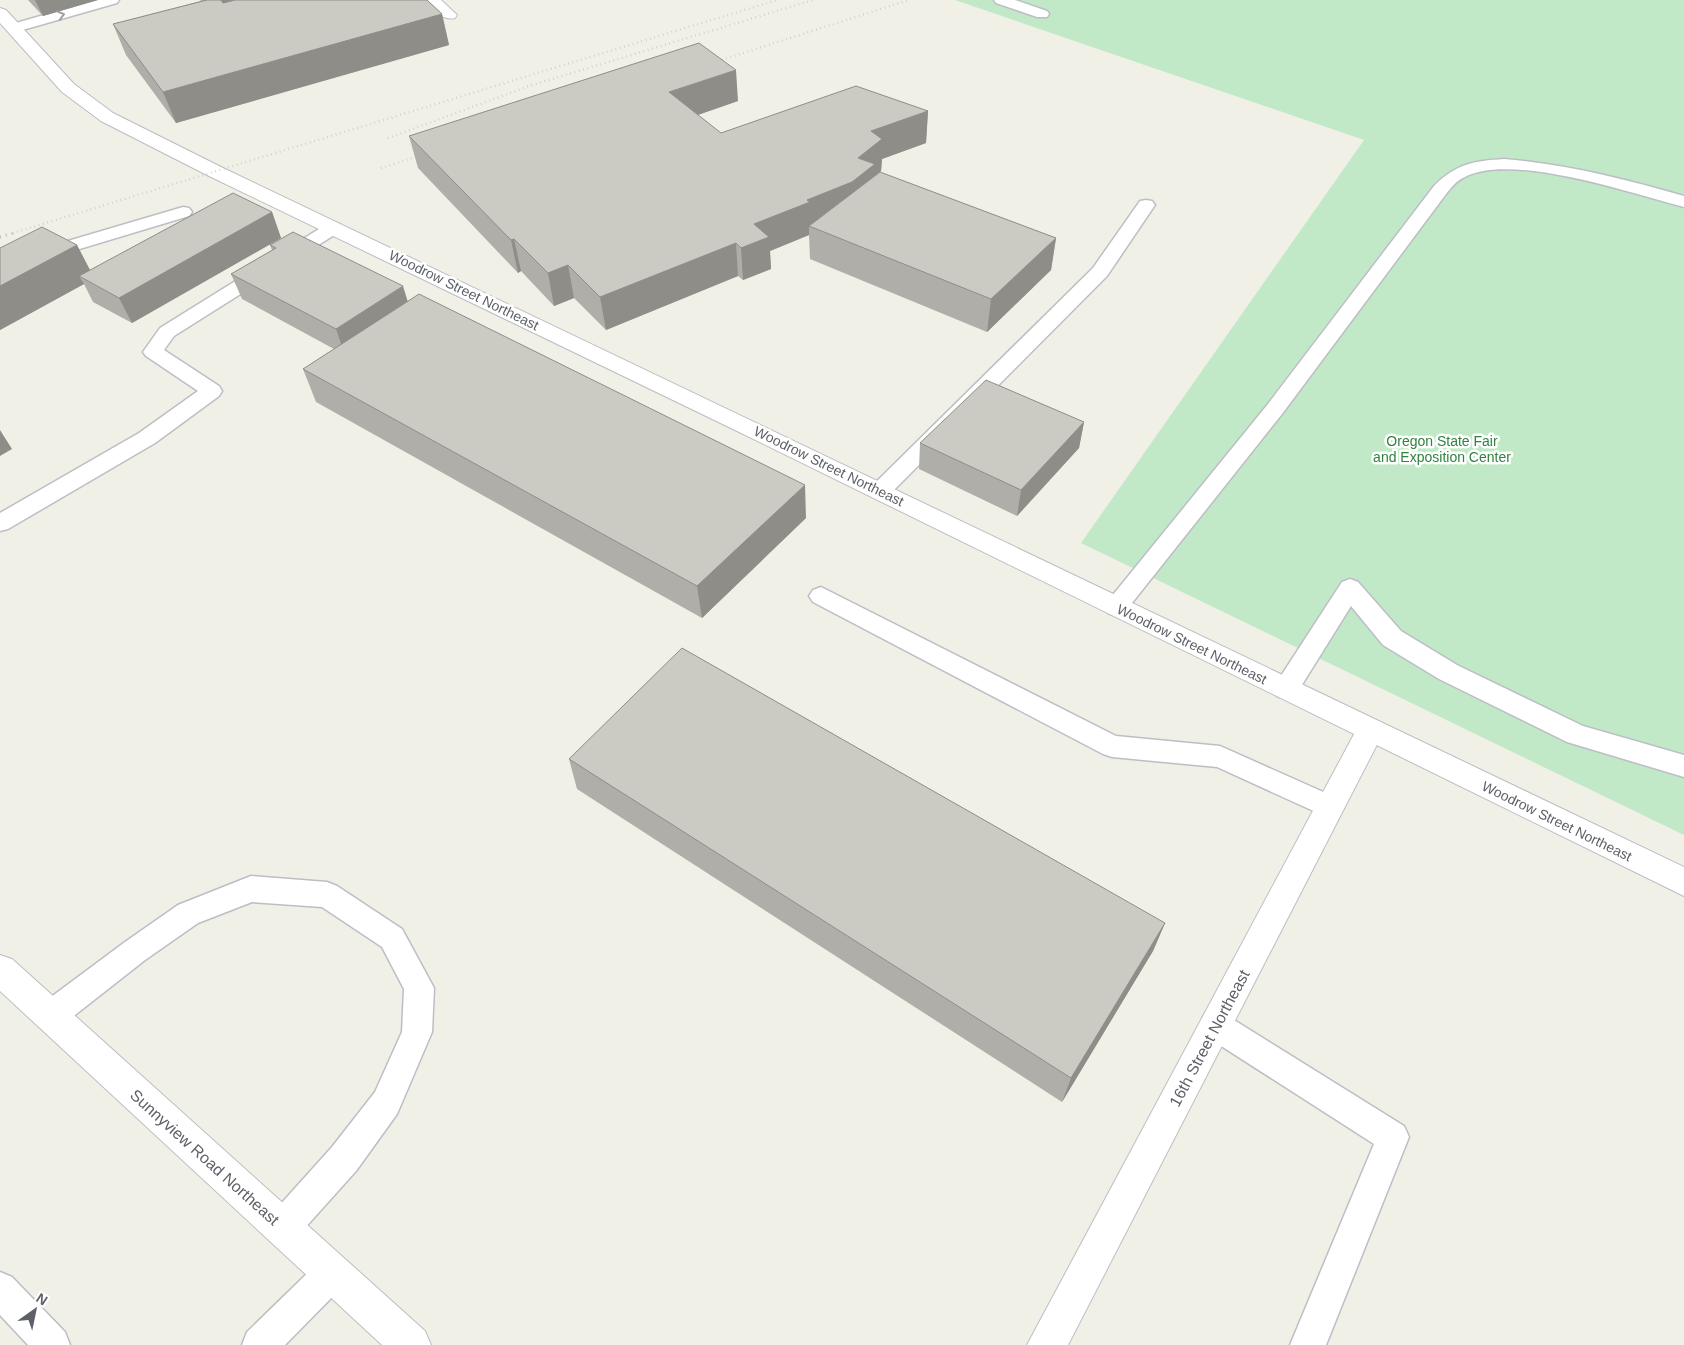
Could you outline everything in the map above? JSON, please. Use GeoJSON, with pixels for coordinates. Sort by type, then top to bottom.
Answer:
{"type":"FeatureCollection","features":[{"type":"Feature","properties":{"kind":"street"},"geometry":{"type":"LineString","coordinates":[[431,0],[449,15]]}},
{"type":"Feature","properties":{"kind":"street","name":"Woodrow Street Northeast"},"geometry":{"type":"LineString","coordinates":[[0,13],[68,88],[107,116],[214,171],[880,491],[1370,731],[1684,882]]}},
{"type":"Feature","properties":{"kind":"street","name":"16th Street Northeast"},"geometry":{"type":"LineString","coordinates":[[1047,1345],[1370,731]]}},
{"type":"Feature","properties":{"kind":"street","name":"Sunnyview Road Northeast"},"geometry":{"type":"LineString","coordinates":[[0,970],[410,1345]]}},
{"type":"Feature","properties":{"kind":"lane"},"geometry":{"type":"LineString","coordinates":[[14,28],[112,0]]}},
{"type":"Feature","properties":{"kind":"lane"},"geometry":{"type":"LineString","coordinates":[[1001,0],[1042,14]]}},
{"type":"Feature","properties":{"kind":"lane"},"geometry":{"type":"LineString","coordinates":[[1116,606],[1275,409],[1440,190],[1457,173],[1481,165],[1529,166],[1584,174],[1684,202]]}},
{"type":"Feature","properties":{"kind":"lane"},"geometry":{"type":"LineString","coordinates":[[880,491],[1100,272],[1146,204]]}},
{"type":"Feature","properties":{"kind":"lane"},"geometry":{"type":"LineString","coordinates":[[0,267],[183,212]]}},
{"type":"Feature","properties":{"kind":"lane"},"geometry":{"type":"LineString","coordinates":[[0,523],[147,438],[212,391],[153,352],[167,332],[333,228]]}},
{"type":"Feature","properties":{"kind":"lane"},"geometry":{"type":"LineString","coordinates":[[1286,689],[1350,588],[1392,638],[1448,672],[1576,735],[1684,766]]}},
{"type":"Feature","properties":{"kind":"lane"},"geometry":{"type":"LineString","coordinates":[[821,596],[1112,746],[1220,758],[1329,807]]}},
{"type":"Feature","properties":{"kind":"lane"},"geometry":{"type":"LineString","coordinates":[[50,1016],[134,951],[188,914],[251,889],[327,895],[392,938],[419,988],[417,1032],[386,1103],[344,1159],[282,1228]]}},
{"type":"Feature","properties":{"kind":"lane"},"geometry":{"type":"LineString","coordinates":[[1215,1026],[1393,1137],[1308,1345]]}},
{"type":"Feature","properties":{"kind":"lane"},"geometry":{"type":"LineString","coordinates":[[260,1345],[332,1273]]}},
{"type":"Feature","properties":{"kind":"lane"},"geometry":{"type":"LineString","coordinates":[[0,1290],[52,1345]]}},
{"type":"Feature","properties":{"kind":"green space","name":"Oregon State Fair and Exposition Center"},"geometry":{"type":"Polygon","coordinates":[[[955,0],[1684,0],[1684,835],[1081,543],[1364,140],[955,0]]]}},
{"type":"Feature","properties":{"kind":"building"},"geometry":{"type":"Polygon","coordinates":[[[207,0],[221,0],[223,3],[235,0],[427,0],[442,14],[163,92],[113,24],[207,0]]]}},
{"type":"Feature","properties":{"kind":"building"},"geometry":{"type":"Polygon","coordinates":[[[699,43],[736,70],[669,92],[721,133],[856,86],[928,111],[871,131],[882,139],[858,158],[875,164],[852,182],[807,200],[810,202],[754,224],[769,237],[741,248],[736,243],[600,297],[568,265],[548,273],[514,239],[511,240],[409,136],[699,43]]]}},
{"type":"Feature","properties":{"kind":"building"},"geometry":{"type":"Polygon","coordinates":[[[880,172],[1056,238],[991,299],[809,226],[880,172]]]}},
{"type":"Feature","properties":{"kind":"building"},"geometry":{"type":"Polygon","coordinates":[[[233,193],[272,212],[119,298],[79,276],[233,193]]]}},
{"type":"Feature","properties":{"kind":"building"},"geometry":{"type":"Polygon","coordinates":[[[42,227],[77,245],[0,286],[0,248],[42,227]]]}},
{"type":"Feature","properties":{"kind":"building"},"geometry":{"type":"Polygon","coordinates":[[[293,232],[403,286],[336,329],[231,274],[276,248],[270,245],[293,232]]]}},
{"type":"Feature","properties":{"kind":"building"},"geometry":{"type":"Polygon","coordinates":[[[419,294],[805,485],[697,586],[303,369],[419,294]]]}},
{"type":"Feature","properties":{"kind":"building"},"geometry":{"type":"Polygon","coordinates":[[[986,380],[1084,422],[1021,490],[920,443],[986,380]]]}},
{"type":"Feature","properties":{"kind":"building"},"geometry":{"type":"Polygon","coordinates":[[[682,648],[1165,923],[1071,1078],[569,759],[682,648]]]}},
{"type":"Feature","properties":{"kind":"railway"},"geometry":{"type":"LineString","coordinates":[[13,233],[777,0]]}},
{"type":"Feature","properties":{"kind":"railway"},"geometry":{"type":"LineString","coordinates":[[388,138],[529,86],[813,0]]}},
{"type":"Feature","properties":{"kind":"railway"},"geometry":{"type":"LineString","coordinates":[[709,64],[909,0]]}},
{"type":"Feature","properties":{"kind":"railway"},"geometry":{"type":"LineString","coordinates":[[381,168],[428,153]]}},
{"type":"Feature","properties":{"kind":"railway"},"geometry":{"type":"LineString","coordinates":[[0,237],[17,232]]}}]}
